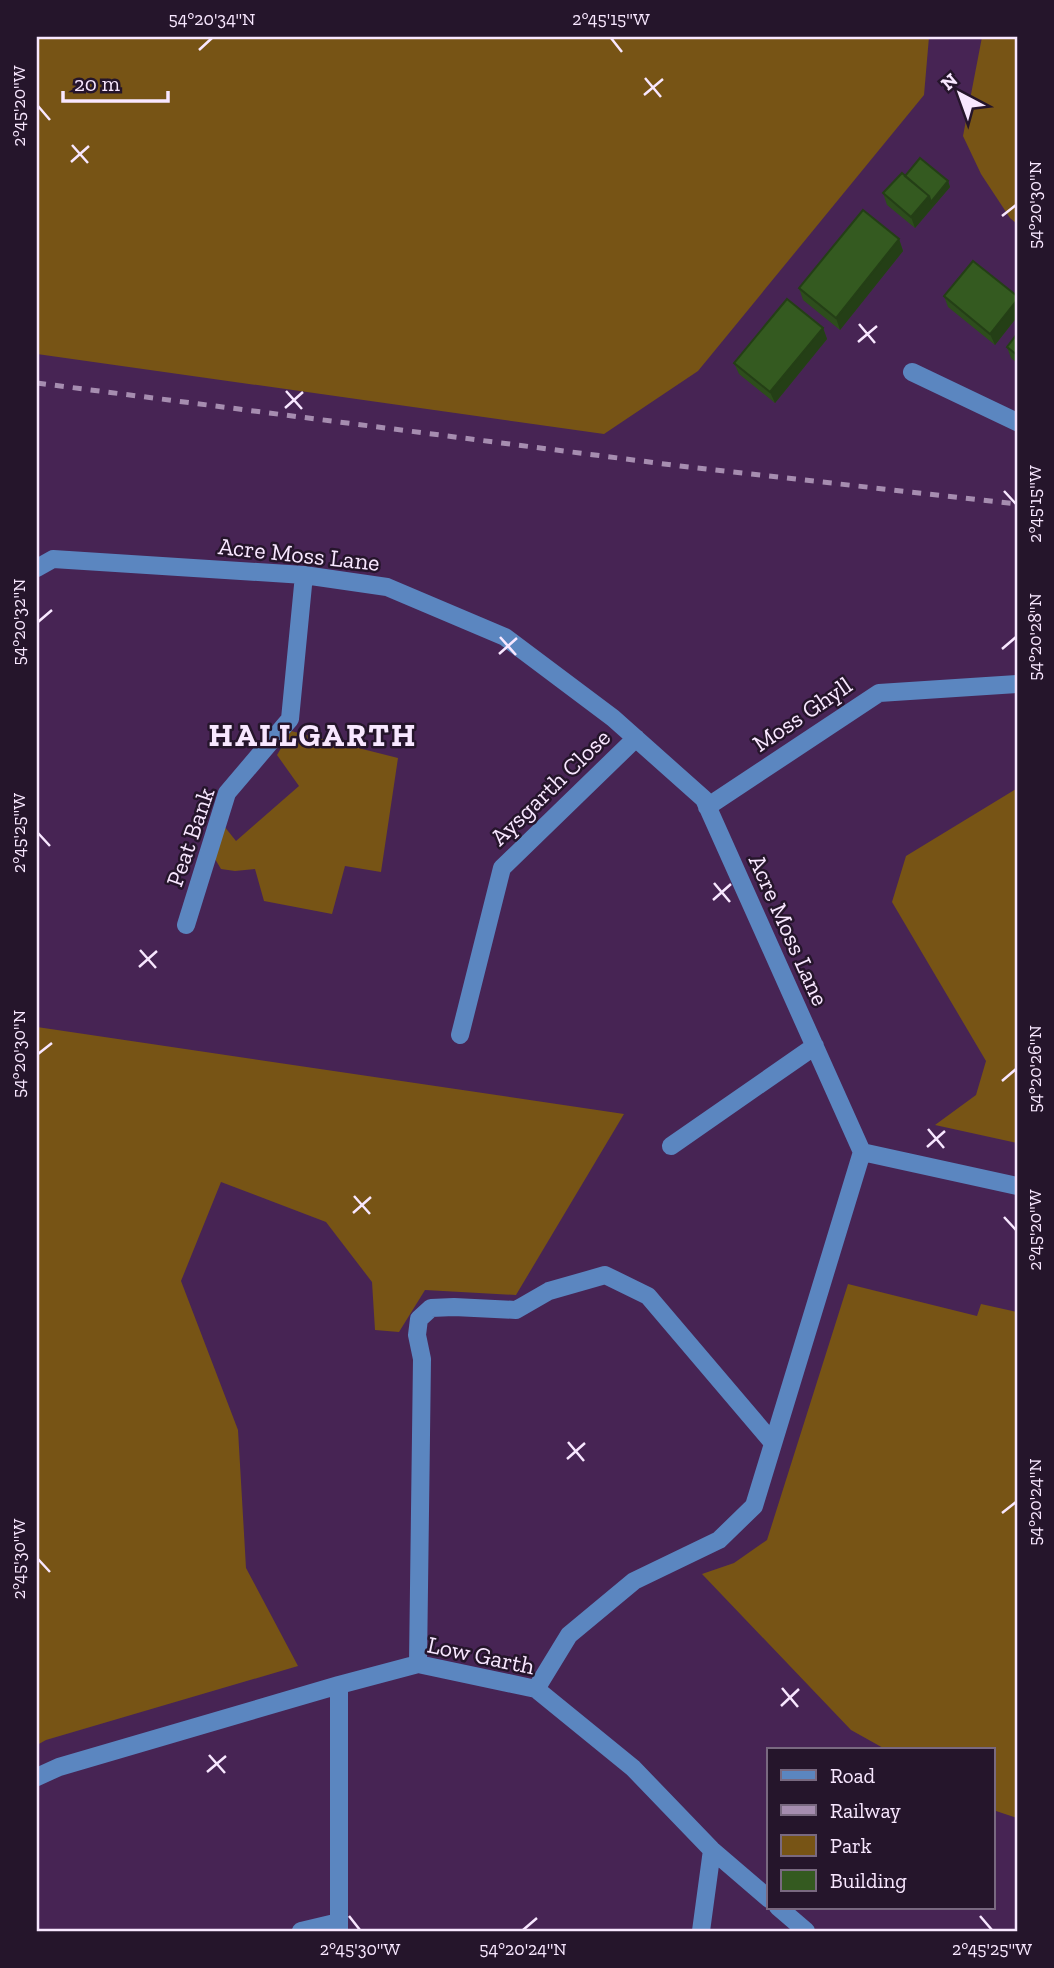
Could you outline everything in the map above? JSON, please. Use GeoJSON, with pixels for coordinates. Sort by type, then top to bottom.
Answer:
{"type":"FeatureCollection","features":[{"type":"Feature","properties":{"kind":"street"},"geometry":{"type":"LineString","coordinates":[[912,372],[1017,422]]}},
{"type":"Feature","properties":{"kind":"street","name":"Acre Moss Lane"},"geometry":{"type":"LineString","coordinates":[[37,568],[53,559],[304,575],[387,587],[505,637],[613,718],[704,799],[862,1152]]}},
{"type":"Feature","properties":{"kind":"street","name":"Peat Bank"},"geometry":{"type":"LineString","coordinates":[[186,925],[227,793],[290,719],[304,575]]}},
{"type":"Feature","properties":{"kind":"street","name":"Moss Ghyll"},"geometry":{"type":"LineString","coordinates":[[707,807],[879,693],[1017,684]]}},
{"type":"Feature","properties":{"kind":"street","name":"Aysgarth Close"},"geometry":{"type":"LineString","coordinates":[[460,1035],[502,868],[636,738]]}},
{"type":"Feature","properties":{"kind":"street"},"geometry":{"type":"LineString","coordinates":[[671,1146],[815,1046]]}},
{"type":"Feature","properties":{"kind":"street"},"geometry":{"type":"LineString","coordinates":[[536,1689],[569,1635],[634,1581],[719,1540],[754,1506],[862,1152],[1017,1186]]}},
{"type":"Feature","properties":{"kind":"street"},"geometry":{"type":"LineString","coordinates":[[418,1664],[422,1359],[416,1335],[418,1319],[431,1308],[516,1310],[549,1291],[605,1275],[648,1296],[773,1443]]}},
{"type":"Feature","properties":{"kind":"street","name":"Low Garth"},"geometry":{"type":"LineString","coordinates":[[37,1777],[59,1767],[418,1664],[536,1689],[633,1768],[712,1850],[767,1897]]}},
{"type":"Feature","properties":{"kind":"street"},"geometry":{"type":"LineString","coordinates":[[301,1931],[339,1927],[339,1685]]}},
{"type":"Feature","properties":{"kind":"street"},"geometry":{"type":"LineString","coordinates":[[701,1931],[712,1850]]}},
{"type":"Feature","properties":{"kind":"street"},"geometry":{"type":"LineString","coordinates":[[780,1909],[806,1931]]}},
{"type":"Feature","properties":{"kind":"green space"},"geometry":{"type":"Polygon","coordinates":[[[37,37],[929,37],[924,95],[698,371],[604,434],[37,354],[37,37]]]}},
{"type":"Feature","properties":{"kind":"green space"},"geometry":{"type":"Polygon","coordinates":[[[982,37],[1017,37],[1017,224],[1010,218],[981,174],[963,136],[982,37]]]}},
{"type":"Feature","properties":{"kind":"green space"},"geometry":{"type":"Polygon","coordinates":[[[291,731],[398,758],[381,872],[345,866],[332,914],[264,901],[255,869],[221,869],[215,859],[224,826],[236,841],[299,786],[277,755],[291,731]]]}},
{"type":"Feature","properties":{"kind":"green space"},"geometry":{"type":"Polygon","coordinates":[[[1017,789],[1017,1143],[935,1125],[976,1095],[986,1061],[892,902],[906,856],[1017,789]]]}},
{"type":"Feature","properties":{"kind":"green space"},"geometry":{"type":"Polygon","coordinates":[[[37,1027],[624,1114],[516,1295],[425,1290],[399,1332],[375,1330],[372,1282],[326,1222],[221,1182],[181,1281],[238,1430],[246,1568],[298,1666],[46,1740],[37,1745],[37,1027]]]}},
{"type":"Feature","properties":{"kind":"green space"},"geometry":{"type":"Polygon","coordinates":[[[848,1284],[977,1316],[981,1304],[1017,1312],[1017,1818],[995,1811],[995,1748],[883,1748],[851,1730],[702,1574],[734,1563],[767,1540],[848,1284]]]}},
{"type":"Feature","properties":{"kind":"building"},"geometry":{"type":"Polygon","coordinates":[[[920,158],[948,181],[931,202],[929,196],[905,176],[920,158]]]}},
{"type":"Feature","properties":{"kind":"building"},"geometry":{"type":"Polygon","coordinates":[[[902,173],[929,196],[911,217],[883,193],[902,173]]]}},
{"type":"Feature","properties":{"kind":"building"},"geometry":{"type":"Polygon","coordinates":[[[863,210],[899,239],[836,318],[799,288],[863,210]]]}},
{"type":"Feature","properties":{"kind":"building"},"geometry":{"type":"Polygon","coordinates":[[[973,261],[1017,296],[1017,300],[990,334],[944,296],[973,261]]]}},
{"type":"Feature","properties":{"kind":"building"},"geometry":{"type":"Polygon","coordinates":[[[787,299],[823,328],[770,392],[734,363],[787,299]]]}},
{"type":"Feature","properties":{"kind":"building"},"geometry":{"type":"Polygon","coordinates":[[[1017,334],[1017,355],[1007,347],[1017,334]]]}},
{"type":"Feature","properties":{"kind":"railway"},"geometry":{"type":"LineString","coordinates":[[37,383],[680,466],[1017,504]]}},
{"type":"Feature","properties":{"kind":"district","name":"HALLGARTH"},"geometry":{"type":"Point","coordinates":[313,735]}}]}
